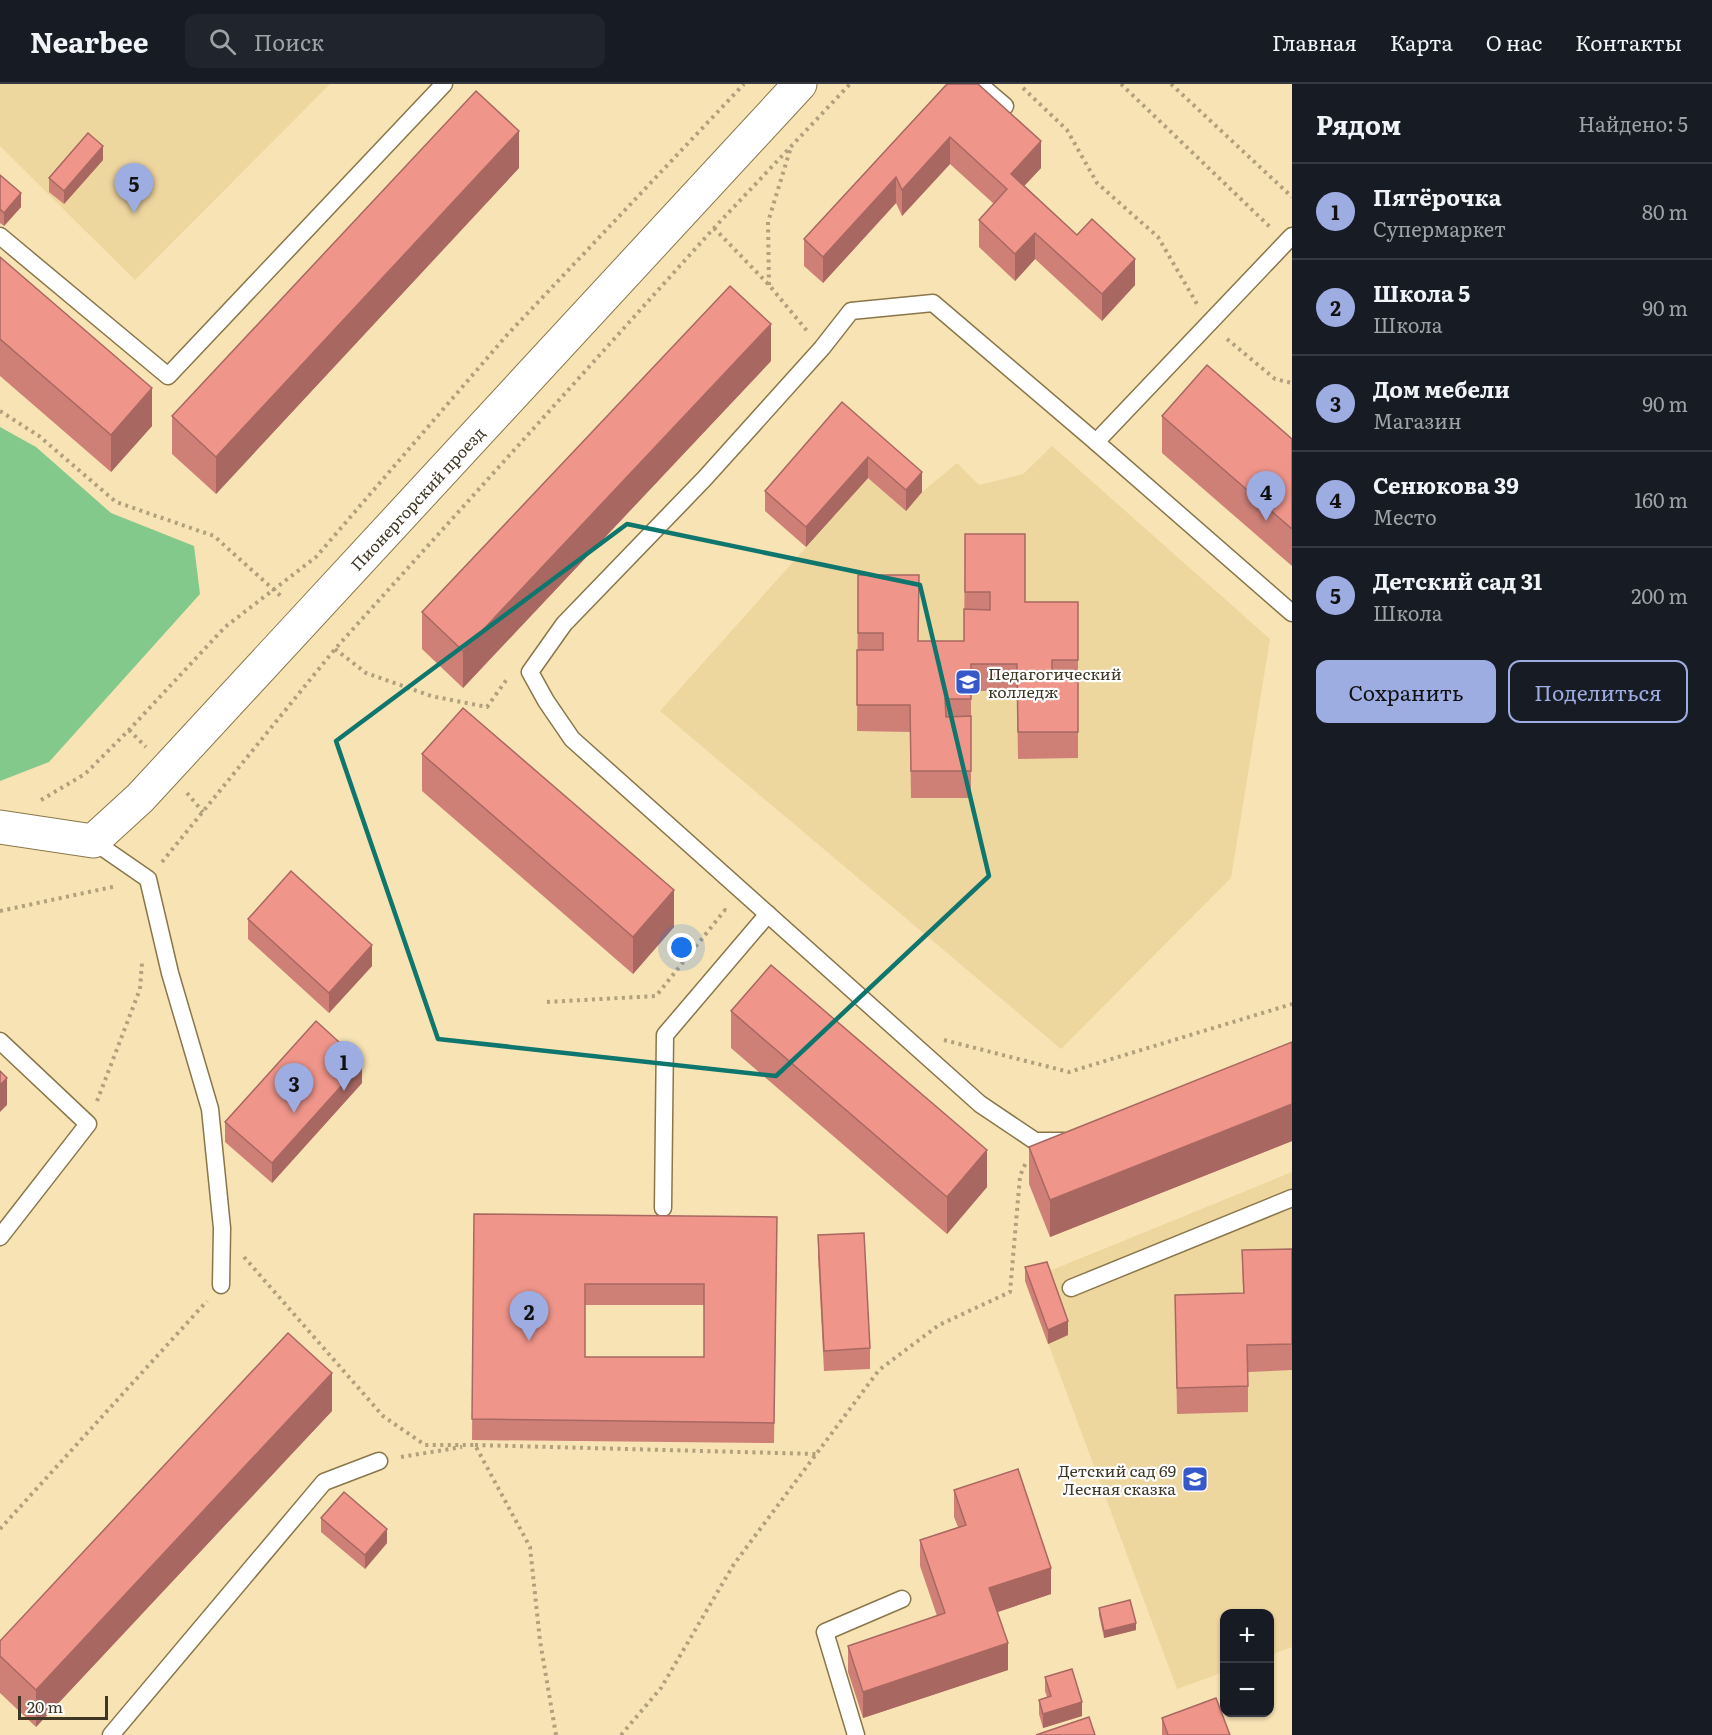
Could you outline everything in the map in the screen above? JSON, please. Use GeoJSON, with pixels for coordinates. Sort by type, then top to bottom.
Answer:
{"type":"FeatureCollection","features":[{"type":"Feature","properties":{"kind":"street","name":"Пионергорский проезд"},"geometry":{"type":"LineString","coordinates":[[93,840],[140,798],[800,84]]}},
{"type":"Feature","properties":{"kind":"street"},"geometry":{"type":"LineString","coordinates":[[0,827],[93,840]]}},
{"type":"Feature","properties":{"kind":"lane"},"geometry":{"type":"LineString","coordinates":[[0,236],[168,376],[444,84]]}},
{"type":"Feature","properties":{"kind":"lane"},"geometry":{"type":"LineString","coordinates":[[979,84],[1005,106]]}},
{"type":"Feature","properties":{"kind":"lane"},"geometry":{"type":"LineString","coordinates":[[1096,442],[1289,239]]}},
{"type":"Feature","properties":{"kind":"lane"},"geometry":{"type":"LineString","coordinates":[[1084,1136],[1059,1143],[1035,1141],[980,1104],[572,739],[546,701],[530,672],[564,624],[705,478],[822,348],[851,311],[933,303],[1292,612]]}},
{"type":"Feature","properties":{"kind":"lane"},"geometry":{"type":"LineString","coordinates":[[93,840],[148,879],[170,973],[210,1109],[222,1228],[221,1285]]}},
{"type":"Feature","properties":{"kind":"lane"},"geometry":{"type":"LineString","coordinates":[[663,1208],[666,1035],[768,914]]}},
{"type":"Feature","properties":{"kind":"lane"},"geometry":{"type":"LineString","coordinates":[[0,1041],[88,1124],[0,1237]]}},
{"type":"Feature","properties":{"kind":"lane"},"geometry":{"type":"LineString","coordinates":[[1071,1288],[1292,1198]]}},
{"type":"Feature","properties":{"kind":"lane"},"geometry":{"type":"LineString","coordinates":[[111,1735],[324,1482],[379,1461]]}},
{"type":"Feature","properties":{"kind":"lane"},"geometry":{"type":"LineString","coordinates":[[856,1735],[825,1632],[902,1599]]}},
{"type":"Feature","properties":{"kind":"path"},"geometry":{"type":"LineString","coordinates":[[38,802],[85,774],[225,627],[316,557],[507,335],[744,84]]}},
{"type":"Feature","properties":{"kind":"path"},"geometry":{"type":"LineString","coordinates":[[0,911],[148,879],[326,659],[714,228],[850,84]]}},
{"type":"Feature","properties":{"kind":"path"},"geometry":{"type":"LineString","coordinates":[[1019,84],[1067,130],[1097,183],[1158,237],[1208,323],[1275,379],[1292,383]]}},
{"type":"Feature","properties":{"kind":"path"},"geometry":{"type":"LineString","coordinates":[[1121,84],[1289,239]]}},
{"type":"Feature","properties":{"kind":"path"},"geometry":{"type":"LineString","coordinates":[[1172,84],[1292,196]]}},
{"type":"Feature","properties":{"kind":"path"},"geometry":{"type":"LineString","coordinates":[[769,285],[768,222],[791,147]]}},
{"type":"Feature","properties":{"kind":"path"},"geometry":{"type":"LineString","coordinates":[[664,169],[714,228],[769,285],[822,348]]}},
{"type":"Feature","properties":{"kind":"path"},"geometry":{"type":"LineString","coordinates":[[0,411],[39,436],[116,502],[214,536],[275,589],[302,621],[326,659]]}},
{"type":"Feature","properties":{"kind":"path"},"geometry":{"type":"LineString","coordinates":[[335,649],[366,673],[431,696],[487,707],[514,671]]}},
{"type":"Feature","properties":{"kind":"path"},"geometry":{"type":"LineString","coordinates":[[88,1124],[140,989],[142,956]]}},
{"type":"Feature","properties":{"kind":"path"},"geometry":{"type":"LineString","coordinates":[[621,1735],[661,1688],[734,1564],[879,1370],[939,1325],[1010,1292],[1020,1176],[1035,1141]]}},
{"type":"Feature","properties":{"kind":"path"},"geometry":{"type":"LineString","coordinates":[[254,1269],[383,1416],[425,1445],[816,1454]]}},
{"type":"Feature","properties":{"kind":"path"},"geometry":{"type":"LineString","coordinates":[[0,1529],[221,1285]]}},
{"type":"Feature","properties":{"kind":"path"},"geometry":{"type":"LineString","coordinates":[[379,1461],[475,1445]]}},
{"type":"Feature","properties":{"kind":"path"},"geometry":{"type":"LineString","coordinates":[[475,1445],[530,1547],[540,1641],[556,1735]]}},
{"type":"Feature","properties":{"kind":"highlighted area"},"geometry":{"type":"Polygon","coordinates":[[[627,524],[920,585],[989,876],[776,1076],[438,1039],[336,741],[627,524]]]}},
{"type":"Feature","properties":{"kind":"shaded area"},"geometry":{"type":"Polygon","coordinates":[[[0,84],[330,84],[135,280],[0,146],[0,84]]]}},
{"type":"Feature","properties":{"kind":"shaded area"},"geometry":{"type":"Polygon","coordinates":[[[1052,446],[1270,639],[1231,878],[1061,1049],[660,711],[868,478],[922,492],[957,463],[979,485],[1023,474],[1052,446]]]}},
{"type":"Feature","properties":{"kind":"shaded area","name":"Детский сад 69 Лесная сказка"},"geometry":{"type":"Polygon","coordinates":[[[1292,1172],[1292,1647],[1274,1654],[1274,1609],[1220,1609],[1220,1673],[1177,1689],[1025,1281],[1292,1172]]]}},
{"type":"Feature","properties":{"kind":"green space"},"geometry":{"type":"Polygon","coordinates":[[[0,427],[36,447],[111,513],[194,546],[200,594],[49,762],[0,781],[0,427]]]}},
{"type":"Feature","properties":{"kind":"building"},"geometry":{"type":"Polygon","coordinates":[[[947,84],[978,84],[1041,141],[1011,174],[1077,235],[1092,219],[1135,259],[1102,294],[1035,233],[1015,254],[979,220],[1007,189],[950,137],[902,190],[896,177],[823,257],[804,239],[947,84]]]}},
{"type":"Feature","properties":{"kind":"building"},"geometry":{"type":"Polygon","coordinates":[[[476,91],[519,131],[216,457],[172,416],[476,91]]]}},
{"type":"Feature","properties":{"kind":"building"},"geometry":{"type":"Polygon","coordinates":[[[88,133],[103,146],[64,191],[49,178],[88,133]]]}},
{"type":"Feature","properties":{"kind":"building"},"geometry":{"type":"Polygon","coordinates":[[[0,175],[21,193],[4,213],[0,209],[0,175]]]}},
{"type":"Feature","properties":{"kind":"building"},"geometry":{"type":"Polygon","coordinates":[[[0,257],[152,388],[111,435],[0,339],[0,257]]]}},
{"type":"Feature","properties":{"kind":"building"},"geometry":{"type":"Polygon","coordinates":[[[730,286],[771,324],[463,651],[422,612],[730,286]]]}},
{"type":"Feature","properties":{"kind":"building"},"geometry":{"type":"Polygon","coordinates":[[[1207,365],[1292,439],[1292,529],[1162,416],[1207,365]]]}},
{"type":"Feature","properties":{"kind":"building"},"geometry":{"type":"Polygon","coordinates":[[[842,402],[922,472],[906,490],[868,457],[806,527],[765,491],[842,402]]]}},
{"type":"Feature","properties":{"kind":"building","name":"Педагогический колледж"},"geometry":{"type":"Polygon","coordinates":[[[965,534],[1025,534],[1025,602],[1078,602],[1078,660],[1052,660],[1052,677],[1078,677],[1078,732],[1018,732],[1017,664],[971,664],[971,699],[945,699],[946,717],[971,716],[971,771],[911,771],[910,705],[857,705],[857,650],[883,650],[883,633],[858,633],[858,575],[919,575],[918,641],[964,641],[964,609],[990,610],[990,592],[965,592],[965,534]]]}},
{"type":"Feature","properties":{"kind":"building"},"geometry":{"type":"Polygon","coordinates":[[[463,708],[674,890],[633,937],[422,754],[463,708]]]}},
{"type":"Feature","properties":{"kind":"building"},"geometry":{"type":"Polygon","coordinates":[[[291,871],[372,945],[329,993],[248,919],[291,871]]]}},
{"type":"Feature","properties":{"kind":"building"},"geometry":{"type":"Polygon","coordinates":[[[771,965],[987,1150],[947,1197],[731,1011],[771,965]]]}},
{"type":"Feature","properties":{"kind":"building"},"geometry":{"type":"Polygon","coordinates":[[[316,1021],[362,1063],[272,1163],[225,1122],[316,1021]]]}},
{"type":"Feature","properties":{"kind":"building"},"geometry":{"type":"Polygon","coordinates":[[[1292,1042],[1292,1104],[1050,1200],[1029,1147],[1292,1042]]]}},
{"type":"Feature","properties":{"kind":"building"},"geometry":{"type":"Polygon","coordinates":[[[0,1071],[7,1078],[0,1085],[0,1071]]]}},
{"type":"Feature","properties":{"kind":"building"},"geometry":{"type":"Polygon","coordinates":[[[474,1214],[777,1217],[774,1423],[472,1419],[474,1214]],[[585,1284],[585,1357],[704,1357],[704,1284],[585,1284]]]}},
{"type":"Feature","properties":{"kind":"building"},"geometry":{"type":"Polygon","coordinates":[[[864,1233],[870,1348],[824,1351],[818,1235],[864,1233]]]}},
{"type":"Feature","properties":{"kind":"building"},"geometry":{"type":"Polygon","coordinates":[[[1292,1249],[1292,1344],[1247,1345],[1248,1386],[1177,1388],[1175,1295],[1244,1293],[1242,1250],[1292,1249]]]}},
{"type":"Feature","properties":{"kind":"building"},"geometry":{"type":"Polygon","coordinates":[[[1047,1262],[1068,1321],[1048,1330],[1025,1267],[1047,1262]]]}},
{"type":"Feature","properties":{"kind":"building"},"geometry":{"type":"Polygon","coordinates":[[[288,1333],[332,1373],[36,1690],[0,1656],[0,1641],[288,1333]]]}},
{"type":"Feature","properties":{"kind":"building"},"geometry":{"type":"Polygon","coordinates":[[[1018,1469],[1051,1568],[989,1588],[1008,1643],[863,1692],[848,1646],[945,1613],[920,1540],[966,1525],[954,1490],[1018,1469]]]}},
{"type":"Feature","properties":{"kind":"building"},"geometry":{"type":"Polygon","coordinates":[[[344,1492],[387,1529],[365,1555],[321,1518],[344,1492]]]}},
{"type":"Feature","properties":{"kind":"building"},"geometry":{"type":"Polygon","coordinates":[[[1130,1600],[1136,1623],[1104,1631],[1099,1608],[1130,1600]]]}},
{"type":"Feature","properties":{"kind":"building"},"geometry":{"type":"Polygon","coordinates":[[[1072,1669],[1082,1702],[1043,1714],[1039,1700],[1051,1696],[1045,1677],[1072,1669]]]}},
{"type":"Feature","properties":{"kind":"building"},"geometry":{"type":"Polygon","coordinates":[[[1216,1698],[1220,1717],[1223,1717],[1230,1735],[1168,1735],[1162,1718],[1216,1698]]]}},
{"type":"Feature","properties":{"kind":"building"},"geometry":{"type":"Polygon","coordinates":[[[1089,1717],[1095,1735],[1036,1735],[1089,1717]]]}},
{"type":"Feature","properties":{"kind":"place","name":"Детский сад 31"},"geometry":{"type":"Point","coordinates":[134,213]}},
{"type":"Feature","properties":{"kind":"place","name":"Сенюкова 39"},"geometry":{"type":"Point","coordinates":[1266,521]}},
{"type":"Feature","properties":{"kind":"place","name":"Педагогический колледж"},"geometry":{"type":"Point","coordinates":[968,682]}},
{"type":"Feature","properties":{"kind":"place","name":"Пятёрочка"},"geometry":{"type":"Point","coordinates":[344,1091]}},
{"type":"Feature","properties":{"kind":"place","name":"Дом мебели"},"geometry":{"type":"Point","coordinates":[294,1113]}},
{"type":"Feature","properties":{"kind":"place","name":"Школа 5"},"geometry":{"type":"Point","coordinates":[529,1341]}},
{"type":"Feature","properties":{"kind":"place","name":"Детский сад 69 Лесная сказка"},"geometry":{"type":"Point","coordinates":[1195,1479]}}]}
